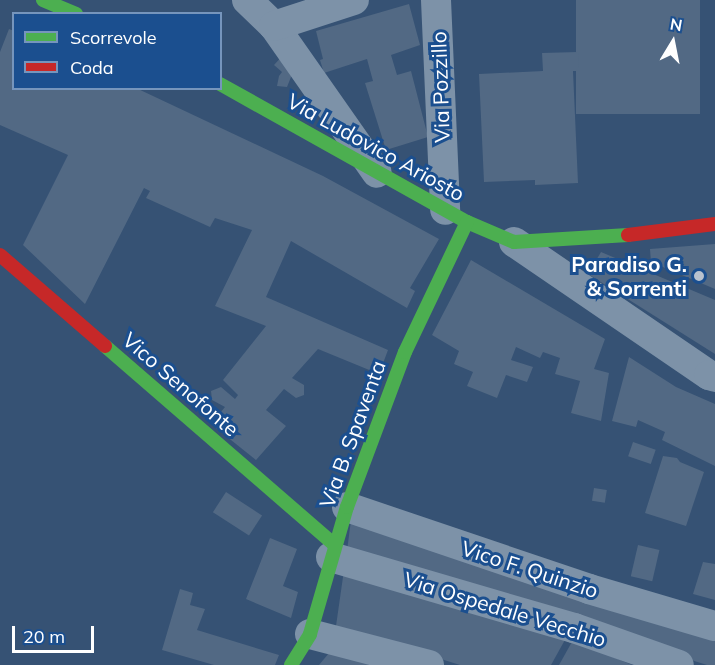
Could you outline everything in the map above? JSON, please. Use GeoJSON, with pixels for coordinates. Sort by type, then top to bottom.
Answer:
{"type":"FeatureCollection","features":[{"type":"Feature","properties":{"kind":"street"},"geometry":{"type":"LineString","coordinates":[[43,0],[71,12]]}},
{"type":"Feature","properties":{"kind":"street"},"geometry":{"type":"LineString","coordinates":[[247,0],[274,26],[377,173]]}},
{"type":"Feature","properties":{"kind":"street"},"geometry":{"type":"LineString","coordinates":[[274,26],[354,0]]}},
{"type":"Feature","properties":{"kind":"street","name":"Via Pozzillo"},"geometry":{"type":"LineString","coordinates":[[436,0],[456,216]]}},
{"type":"Feature","properties":{"kind":"street","name":"Via Ludovico Ariosto"},"geometry":{"type":"LineString","coordinates":[[222,85],[456,216],[514,242]]}},
{"type":"Feature","properties":{"kind":"street","name":"Via B. Spaventa"},"geometry":{"type":"LineString","coordinates":[[291,665],[310,634],[347,507],[456,216]]}},
{"type":"Feature","properties":{"kind":"street"},"geometry":{"type":"LineString","coordinates":[[514,242],[634,235],[715,224]]}},
{"type":"Feature","properties":{"kind":"street"},"geometry":{"type":"LineString","coordinates":[[514,242],[715,377]]}},
{"type":"Feature","properties":{"kind":"street","name":"Vico Senofonte"},"geometry":{"type":"LineString","coordinates":[[0,255],[333,551]]}},
{"type":"Feature","properties":{"kind":"street","name":"Vico F. Quinzio"},"geometry":{"type":"LineString","coordinates":[[347,507],[589,590],[715,626]]}},
{"type":"Feature","properties":{"kind":"street","name":"Via Ospedale Vecchio"},"geometry":{"type":"LineString","coordinates":[[333,551],[574,628],[679,665]]}},
{"type":"Feature","properties":{"kind":"street"},"geometry":{"type":"LineString","coordinates":[[310,634],[429,665]]}},
{"type":"Feature","properties":{"kind":"building"},"geometry":{"type":"Polygon","coordinates":[[[576,0],[700,0],[700,114],[576,114],[576,0]]]}},
{"type":"Feature","properties":{"kind":"building"},"geometry":{"type":"Polygon","coordinates":[[[409,4],[420,45],[391,55],[397,75],[411,71],[428,137],[386,150],[365,83],[373,81],[367,59],[324,73],[316,31],[409,4]]]}},
{"type":"Feature","properties":{"kind":"building"},"geometry":{"type":"Polygon","coordinates":[[[9,29],[12,30],[12,90],[140,90],[323,176],[439,239],[410,288],[415,291],[407,308],[291,241],[266,297],[388,350],[379,374],[318,349],[292,378],[304,385],[304,395],[296,398],[284,389],[266,410],[286,426],[256,460],[211,424],[225,407],[212,400],[211,391],[221,387],[235,399],[238,395],[223,380],[266,326],[215,306],[252,230],[215,218],[210,227],[146,198],[150,191],[144,188],[85,304],[23,245],[68,155],[0,125],[0,52],[9,29]]]}},
{"type":"Feature","properties":{"kind":"building"},"geometry":{"type":"Polygon","coordinates":[[[578,52],[579,71],[573,71],[578,183],[535,185],[535,180],[484,182],[479,74],[543,71],[542,53],[578,52]]]}},
{"type":"Feature","properties":{"kind":"building"},"geometry":{"type":"Polygon","coordinates":[[[284,54],[293,72],[287,87],[277,86],[282,72],[274,65],[284,54]]]}},
{"type":"Feature","properties":{"kind":"building","name":"Paradiso G. & Sorrenti"},"geometry":{"type":"Polygon","coordinates":[[[715,244],[715,289],[651,262],[650,249],[715,244]]]}},
{"type":"Feature","properties":{"kind":"building"},"geometry":{"type":"Polygon","coordinates":[[[601,252],[715,300],[715,354],[588,274],[601,252]]]}},
{"type":"Feature","properties":{"kind":"building"},"geometry":{"type":"Polygon","coordinates":[[[471,260],[605,339],[594,369],[609,373],[601,421],[571,413],[580,381],[555,374],[560,358],[543,352],[540,358],[516,347],[511,360],[533,367],[527,382],[506,375],[497,398],[467,386],[473,372],[454,364],[459,351],[432,335],[471,260]]]}},
{"type":"Feature","properties":{"kind":"building"},"geometry":{"type":"Polygon","coordinates":[[[629,357],[676,387],[715,404],[715,466],[662,440],[665,432],[638,420],[636,427],[612,421],[629,357]]]}},
{"type":"Feature","properties":{"kind":"building"},"geometry":{"type":"Polygon","coordinates":[[[633,442],[656,450],[651,464],[628,456],[633,442]]]}},
{"type":"Feature","properties":{"kind":"building"},"geometry":{"type":"Polygon","coordinates":[[[663,456],[677,458],[680,462],[704,472],[686,526],[645,513],[663,456]]]}},
{"type":"Feature","properties":{"kind":"building"},"geometry":{"type":"Polygon","coordinates":[[[594,488],[607,490],[605,503],[592,501],[594,488]]]}},
{"type":"Feature","properties":{"kind":"building"},"geometry":{"type":"Polygon","coordinates":[[[226,492],[262,515],[249,536],[213,512],[226,492]]]}},
{"type":"Feature","properties":{"kind":"building"},"geometry":{"type":"Polygon","coordinates":[[[351,520],[715,640],[715,665],[707,665],[347,551],[351,520]]]}},
{"type":"Feature","properties":{"kind":"building"},"geometry":{"type":"Polygon","coordinates":[[[270,538],[297,549],[283,586],[298,592],[291,618],[246,599],[270,538]]]}},
{"type":"Feature","properties":{"kind":"building"},"geometry":{"type":"Polygon","coordinates":[[[638,545],[659,550],[652,581],[631,576],[638,545]]]}},
{"type":"Feature","properties":{"kind":"building"},"geometry":{"type":"Polygon","coordinates":[[[703,562],[715,564],[715,600],[693,594],[703,562]]]}},
{"type":"Feature","properties":{"kind":"building"},"geometry":{"type":"Polygon","coordinates":[[[344,570],[566,638],[551,665],[460,665],[336,626],[344,570]]]}},
{"type":"Feature","properties":{"kind":"building"},"geometry":{"type":"Polygon","coordinates":[[[180,589],[193,593],[190,605],[205,609],[197,630],[279,655],[275,665],[214,665],[162,650],[180,589]]]}},
{"type":"Feature","properties":{"kind":"building"},"geometry":{"type":"Polygon","coordinates":[[[573,640],[632,665],[559,665],[573,640]]]}},
{"type":"Feature","properties":{"kind":"building"},"geometry":{"type":"Polygon","coordinates":[[[329,653],[379,665],[319,665],[329,653]]]}},
{"type":"Feature","properties":{"kind":"traffic: fast"},"geometry":{"type":"LineString","coordinates":[[43,0],[71,12]]}},
{"type":"Feature","properties":{"kind":"traffic: fast"},"geometry":{"type":"LineString","coordinates":[[222,85],[467,222],[514,242],[628,235]]}},
{"type":"Feature","properties":{"kind":"traffic: fast"},"geometry":{"type":"LineString","coordinates":[[291,665],[310,634],[347,507],[405,352],[467,222]]}},
{"type":"Feature","properties":{"kind":"traffic: fast"},"geometry":{"type":"LineString","coordinates":[[105,346],[335,545]]}},
{"type":"Feature","properties":{"kind":"traffic: jam"},"geometry":{"type":"LineString","coordinates":[[628,235],[715,224]]}},
{"type":"Feature","properties":{"kind":"traffic: jam"},"geometry":{"type":"LineString","coordinates":[[0,255],[105,346]]}},
{"type":"Feature","properties":{"kind":"place","name":"Paradiso G. & Sorrenti"},"geometry":{"type":"Point","coordinates":[699,276]}}]}
